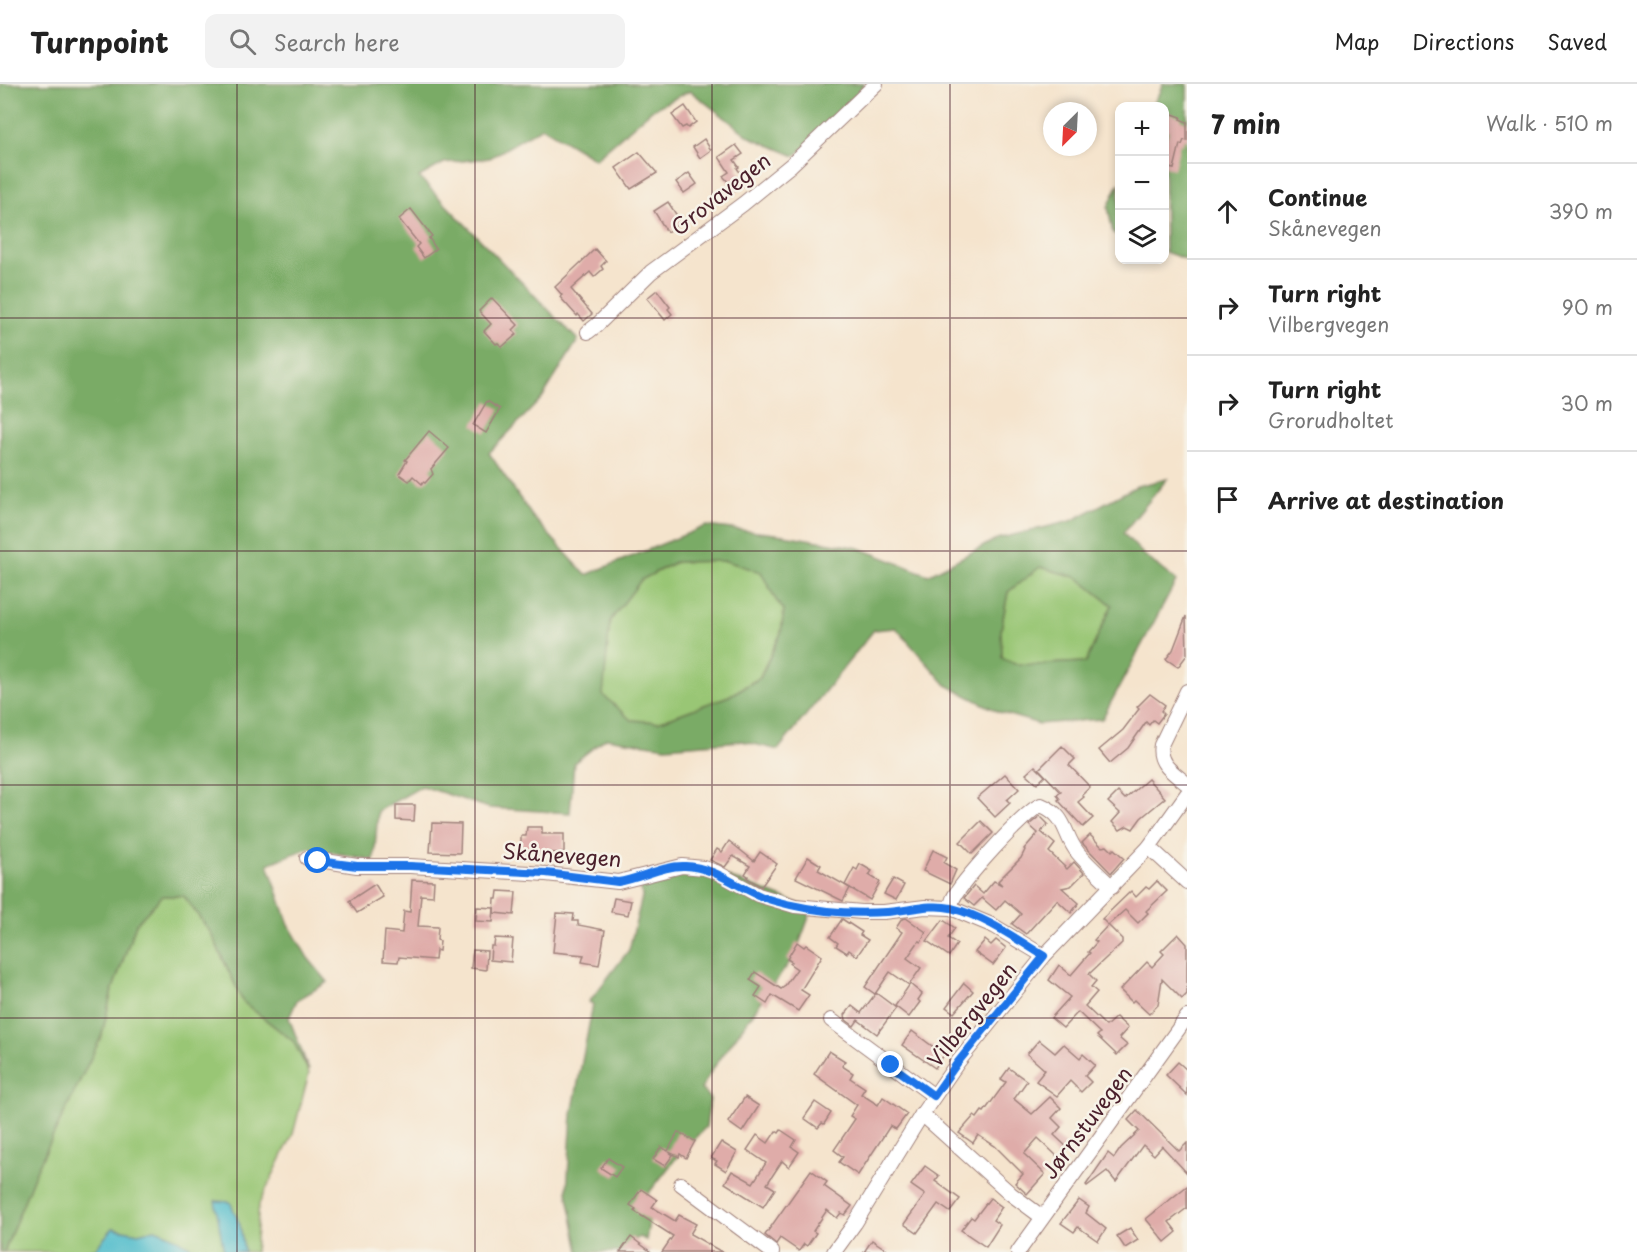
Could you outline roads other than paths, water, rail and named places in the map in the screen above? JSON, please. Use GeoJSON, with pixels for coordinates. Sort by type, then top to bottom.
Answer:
{"type":"FeatureCollection","features":[{"type":"Feature","properties":{"kind":"street","name":"Grovavegen"},"geometry":{"type":"LineString","coordinates":[[588,332],[651,272],[743,204],[791,165],[876,84]]}},
{"type":"Feature","properties":{"kind":"street"},"geometry":{"type":"LineString","coordinates":[[1187,691],[1161,745],[1160,752],[1164,764],[1187,784]]}},
{"type":"Feature","properties":{"kind":"street","name":"Vilbergvegen"},"geometry":{"type":"LineString","coordinates":[[834,1252],[958,1062],[1044,956],[1149,847],[1187,794]]}},
{"type":"Feature","properties":{"kind":"street"},"geometry":{"type":"LineString","coordinates":[[951,908],[954,897],[971,875],[1016,825],[1035,807],[1041,805],[1058,817],[1077,852],[1112,887]]}},
{"type":"Feature","properties":{"kind":"street"},"geometry":{"type":"LineString","coordinates":[[1149,847],[1187,882]]}},
{"type":"Feature","properties":{"kind":"street","name":"Skånevegen"},"geometry":{"type":"LineString","coordinates":[[307,858],[357,866],[410,866],[546,873],[618,882],[682,866],[704,868],[716,872],[758,896],[795,906],[862,912],[951,908],[993,926],[1044,956]]}},
{"type":"Feature","properties":{"kind":"street","name":"Jørnstuvegen"},"geometry":{"type":"LineString","coordinates":[[1018,1252],[1187,1017]]}},
{"type":"Feature","properties":{"kind":"street"},"geometry":{"type":"LineString","coordinates":[[831,1020],[934,1096]]}},
{"type":"Feature","properties":{"kind":"street"},"geometry":{"type":"LineString","coordinates":[[922,1114],[1011,1194],[1042,1217]]}},
{"type":"Feature","properties":{"kind":"street"},"geometry":{"type":"LineString","coordinates":[[681,1184],[772,1252]]}},
{"type":"Feature","properties":{"kind":"water"},"geometry":{"type":"Polygon","coordinates":[[[215,1201],[230,1202],[240,1225],[244,1252],[224,1252],[215,1201]]]}},
{"type":"Feature","properties":{"kind":"water"},"geometry":{"type":"Polygon","coordinates":[[[113,1228],[138,1233],[155,1229],[200,1252],[73,1252],[95,1249],[113,1228]]]}}]}
